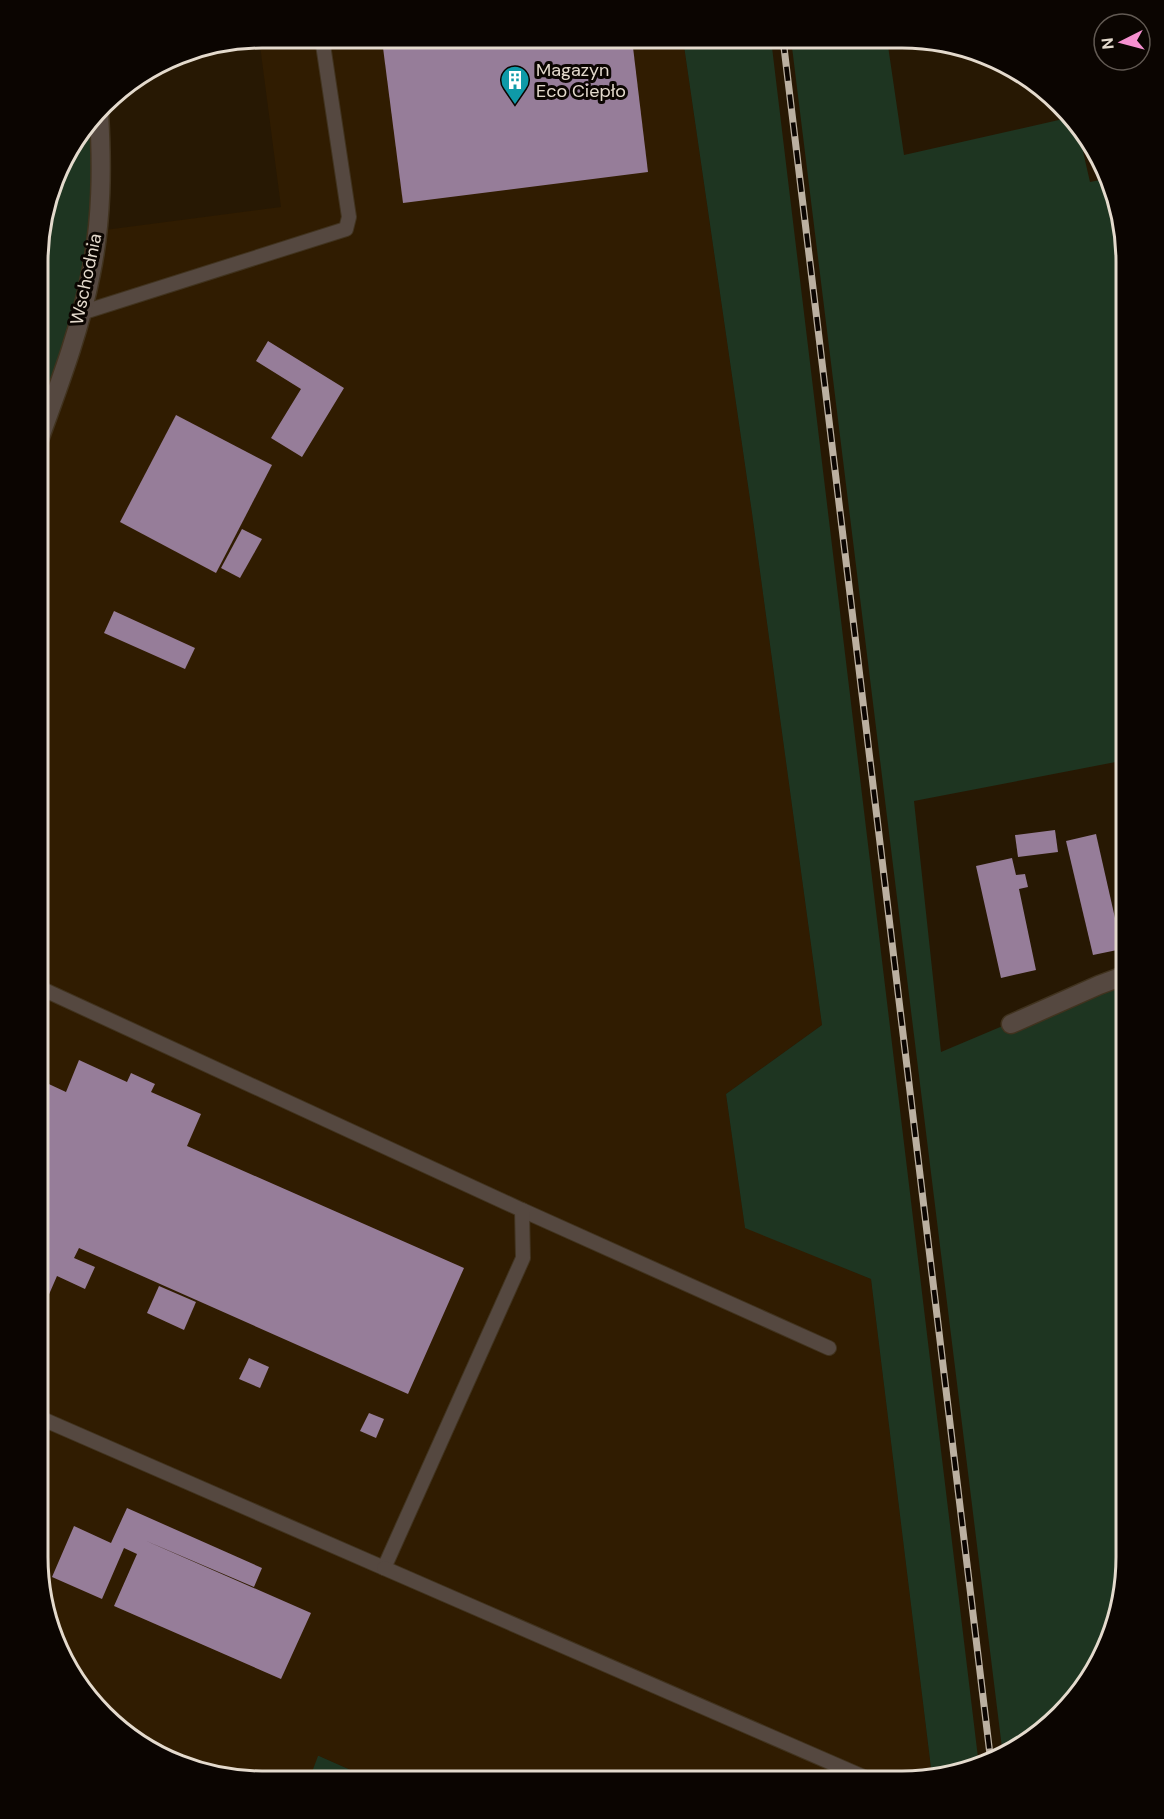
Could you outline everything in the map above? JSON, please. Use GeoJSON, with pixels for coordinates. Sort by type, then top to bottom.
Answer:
{"type":"FeatureCollection","features":[{"type":"Feature","properties":{"kind":"street","name":"Wschodnia"},"geometry":{"type":"LineString","coordinates":[[48,415],[81,313],[91,273],[101,186],[99,123]]}},
{"type":"Feature","properties":{"kind":"street"},"geometry":{"type":"LineString","coordinates":[[1011,1024],[1116,978]]}},
{"type":"Feature","properties":{"kind":"lane"},"geometry":{"type":"LineString","coordinates":[[81,313],[346,229],[350,217],[324,48]]}},
{"type":"Feature","properties":{"kind":"lane"},"geometry":{"type":"LineString","coordinates":[[48,992],[522,1210],[829,1348]]}},
{"type":"Feature","properties":{"kind":"lane"},"geometry":{"type":"LineString","coordinates":[[384,1568],[524,1258],[522,1210]]}},
{"type":"Feature","properties":{"kind":"lane"},"geometry":{"type":"LineString","coordinates":[[48,1421],[850,1771]]}},
{"type":"Feature","properties":{"kind":"shaded area"},"geometry":{"type":"Polygon","coordinates":[[[260,48],[684,48],[752,513],[822,1025],[726,1094],[745,1227],[871,1279],[931,1769],[916,1771],[353,1771],[319,1756],[313,1771],[248,1771],[220,1767],[193,1760],[167,1749],[143,1735],[121,1718],[84,1676],[64,1639],[55,1613],[48,1571],[48,408],[97,231],[281,207],[260,48]]]}},
{"type":"Feature","properties":{"kind":"green space"},"geometry":{"type":"Polygon","coordinates":[[[684,48],[772,48],[978,1757],[944,1767],[931,1769],[871,1279],[745,1228],[726,1094],[822,1025],[752,513],[684,48]]]}},
{"type":"Feature","properties":{"kind":"green space"},"geometry":{"type":"Polygon","coordinates":[[[792,48],[888,48],[904,155],[1061,119],[1082,146],[1090,182],[1100,180],[1109,206],[1116,248],[1116,762],[914,801],[941,1052],[1116,978],[1116,1571],[1112,1599],[1100,1639],[1072,1687],[1043,1718],[1002,1746],[792,48]]]}},
{"type":"Feature","properties":{"kind":"green space"},"geometry":{"type":"Polygon","coordinates":[[[99,124],[97,231],[48,408],[48,248],[52,220],[59,193],[70,167],[99,124]]]}},
{"type":"Feature","properties":{"kind":"green space"},"geometry":{"type":"Polygon","coordinates":[[[319,1756],[353,1771],[312,1771],[319,1756]]]}},
{"type":"Feature","properties":{"kind":"building","name":"Magazyn Eco Ciepło"},"geometry":{"type":"Polygon","coordinates":[[[383,48],[633,48],[648,172],[403,203],[383,48]]]}},
{"type":"Feature","properties":{"kind":"building"},"geometry":{"type":"Polygon","coordinates":[[[268,341],[344,388],[302,457],[271,438],[301,389],[256,361],[268,341]]]}},
{"type":"Feature","properties":{"kind":"building"},"geometry":{"type":"Polygon","coordinates":[[[176,415],[272,465],[216,573],[120,522],[176,415]]]}},
{"type":"Feature","properties":{"kind":"building"},"geometry":{"type":"Polygon","coordinates":[[[242,529],[262,539],[240,578],[221,568],[242,529]]]}},
{"type":"Feature","properties":{"kind":"building"},"geometry":{"type":"Polygon","coordinates":[[[114,611],[195,648],[185,669],[104,633],[114,611]]]}},
{"type":"Feature","properties":{"kind":"building"},"geometry":{"type":"Polygon","coordinates":[[[1055,830],[1058,852],[1018,857],[1015,835],[1055,830]]]}},
{"type":"Feature","properties":{"kind":"building"},"geometry":{"type":"Polygon","coordinates":[[[1096,834],[1116,922],[1116,950],[1093,955],[1066,841],[1096,834]]]}},
{"type":"Feature","properties":{"kind":"building"},"geometry":{"type":"Polygon","coordinates":[[[1012,858],[1016,875],[1025,874],[1028,887],[1019,889],[1036,970],[1001,978],[976,866],[1012,858]]]}},
{"type":"Feature","properties":{"kind":"building"},"geometry":{"type":"Polygon","coordinates":[[[79,1060],[127,1082],[131,1073],[155,1084],[151,1092],[201,1114],[187,1146],[464,1268],[408,1394],[79,1248],[74,1258],[95,1267],[85,1289],[57,1276],[48,1297],[48,1084],[66,1092],[79,1060]]]}},
{"type":"Feature","properties":{"kind":"building"},"geometry":{"type":"Polygon","coordinates":[[[159,1286],[196,1302],[184,1330],[147,1313],[159,1286]]]}},
{"type":"Feature","properties":{"kind":"building"},"geometry":{"type":"Polygon","coordinates":[[[249,1358],[269,1367],[260,1388],[239,1379],[249,1358]]]}},
{"type":"Feature","properties":{"kind":"building"},"geometry":{"type":"Polygon","coordinates":[[[369,1413],[384,1419],[376,1438],[360,1431],[369,1413]]]}},
{"type":"Feature","properties":{"kind":"building"},"geometry":{"type":"Polygon","coordinates":[[[127,1508],[262,1568],[254,1587],[144,1540],[311,1613],[281,1679],[114,1606],[137,1554],[124,1548],[102,1599],[52,1577],[74,1526],[111,1543],[127,1508]]]}},
{"type":"Feature","properties":{"kind":"railway"},"geometry":{"type":"LineString","coordinates":[[784,48],[990,1752]]}},
{"type":"Feature","properties":{"kind":"place","name":"Magazyn Eco Ciepło"},"geometry":{"type":"Point","coordinates":[515,106]}}]}
